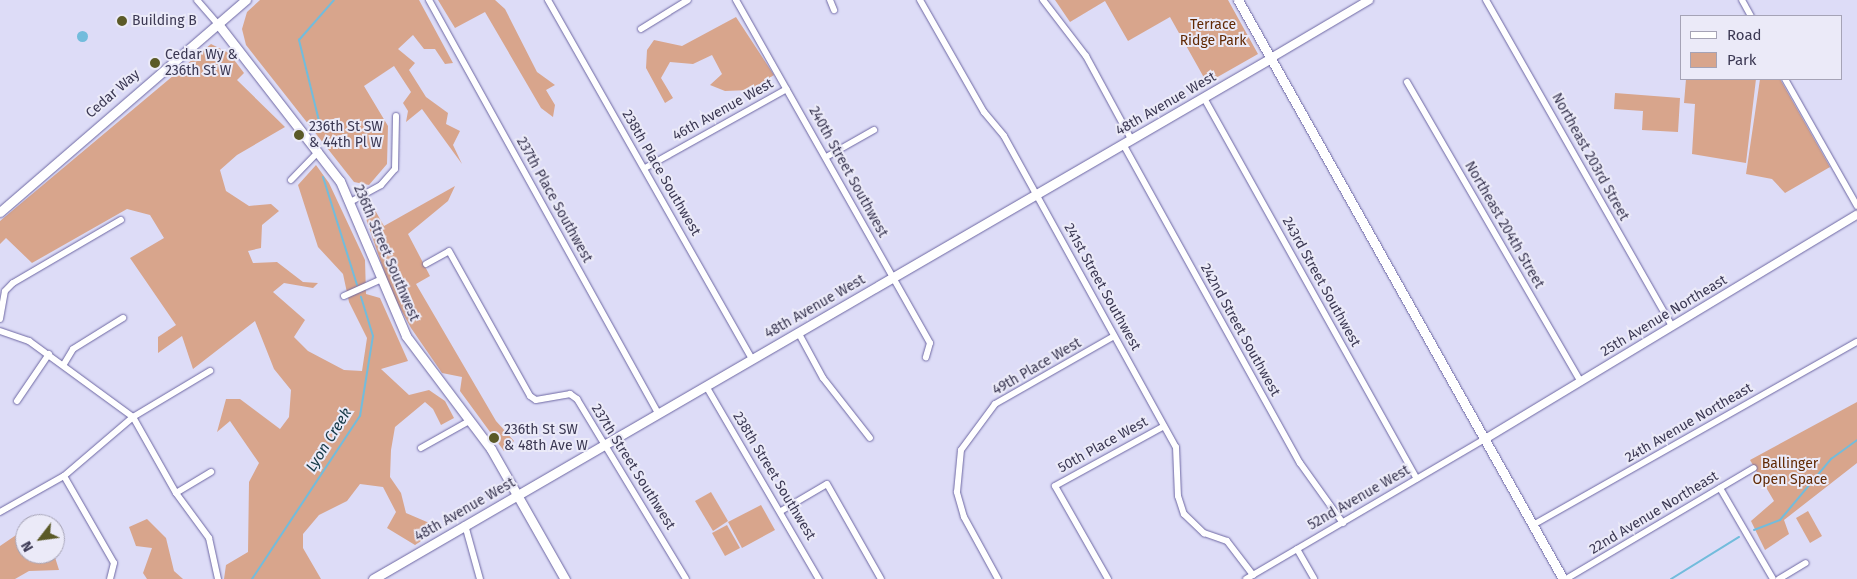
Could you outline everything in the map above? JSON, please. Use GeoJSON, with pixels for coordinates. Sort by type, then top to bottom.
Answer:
{"type":"FeatureCollection","features":[{"type":"Feature","properties":{"kind":"main road","name":"Cedar Way"},"geometry":{"type":"LineString","coordinates":[[0,212],[246,0]]}},
{"type":"Feature","properties":{"kind":"main road"},"geometry":{"type":"LineString","coordinates":[[1238,0],[1564,579]]}},
{"type":"Feature","properties":{"kind":"main road","name":"236th Street Southwest"},"geometry":{"type":"LineString","coordinates":[[218,24],[319,151],[352,201],[406,336],[472,420],[518,495],[565,579]]}},
{"type":"Feature","properties":{"kind":"main road","name":"48th Avenue West"},"geometry":{"type":"LineString","coordinates":[[373,579],[1271,58]]}},
{"type":"Feature","properties":{"kind":"street","name":"236th Street Southwest"},"geometry":{"type":"LineString","coordinates":[[197,0],[218,24]]}},
{"type":"Feature","properties":{"kind":"street","name":"237th Place Southwest"},"geometry":{"type":"LineString","coordinates":[[429,0],[658,413]]}},
{"type":"Feature","properties":{"kind":"street","name":"238th Place Southwest"},"geometry":{"type":"LineString","coordinates":[[548,0],[752,359]]}},
{"type":"Feature","properties":{"kind":"street"},"geometry":{"type":"LineString","coordinates":[[641,29],[688,0]]}},
{"type":"Feature","properties":{"kind":"street","name":"240th Street Southwest"},"geometry":{"type":"LineString","coordinates":[[736,0],[828,156],[930,343],[926,357]]}},
{"type":"Feature","properties":{"kind":"street"},"geometry":{"type":"LineString","coordinates":[[830,0],[834,10]]}},
{"type":"Feature","properties":{"kind":"street","name":"241st Street Southwest"},"geometry":{"type":"LineString","coordinates":[[920,0],[1036,194],[1164,426],[1180,461],[1178,496],[1184,514],[1204,533],[1227,541],[1253,575]]}},
{"type":"Feature","properties":{"kind":"street","name":"242nd Street Southwest"},"geometry":{"type":"LineString","coordinates":[[1043,0],[1086,56],[1127,141],[1300,464],[1343,523]]}},
{"type":"Feature","properties":{"kind":"street","name":"Northeast 203rd Street"},"geometry":{"type":"LineString","coordinates":[[1486,0],[1672,326]]}},
{"type":"Feature","properties":{"kind":"street"},"geometry":{"type":"LineString","coordinates":[[1742,0],[1750,15]]}},
{"type":"Feature","properties":{"kind":"street"},"geometry":{"type":"LineString","coordinates":[[1271,58],[1364,1]]}},
{"type":"Feature","properties":{"kind":"street"},"geometry":{"type":"LineString","coordinates":[[1786,80],[1857,206]]}},
{"type":"Feature","properties":{"kind":"street","name":"Northeast 204th Street"},"geometry":{"type":"LineString","coordinates":[[1407,82],[1580,381]]}},
{"type":"Feature","properties":{"kind":"street","name":"46th Avenue West"},"geometry":{"type":"LineString","coordinates":[[645,168],[787,89]]}},
{"type":"Feature","properties":{"kind":"street","name":"243rd Street Southwest"},"geometry":{"type":"LineString","coordinates":[[1204,98],[1417,479]]}},
{"type":"Feature","properties":{"kind":"street"},"geometry":{"type":"LineString","coordinates":[[352,201],[381,185],[395,170],[396,116]]}},
{"type":"Feature","properties":{"kind":"street"},"geometry":{"type":"LineString","coordinates":[[828,156],[874,130]]}},
{"type":"Feature","properties":{"kind":"street"},"geometry":{"type":"LineString","coordinates":[[291,180],[319,151]]}},
{"type":"Feature","properties":{"kind":"street","name":"25th Avenue Northeast"},"geometry":{"type":"LineString","coordinates":[[1485,439],[1857,215]]}},
{"type":"Feature","properties":{"kind":"street"},"geometry":{"type":"LineString","coordinates":[[0,319],[5,291],[13,283],[121,220]]}},
{"type":"Feature","properties":{"kind":"street","name":"237th Street Southwest"},"geometry":{"type":"LineString","coordinates":[[426,264],[448,251],[525,390],[536,400],[570,394],[599,439],[608,443],[686,579]]}},
{"type":"Feature","properties":{"kind":"street"},"geometry":{"type":"LineString","coordinates":[[344,296],[382,279]]}},
{"type":"Feature","properties":{"kind":"street"},"geometry":{"type":"LineString","coordinates":[[64,364],[73,349],[122,318]]}},
{"type":"Feature","properties":{"kind":"street"},"geometry":{"type":"LineString","coordinates":[[0,331],[48,354],[64,364],[133,417],[176,492],[209,538],[218,579]]}},
{"type":"Feature","properties":{"kind":"street"},"geometry":{"type":"LineString","coordinates":[[798,332],[824,378],[870,438]]}},
{"type":"Feature","properties":{"kind":"street","name":"49th Place West"},"geometry":{"type":"LineString","coordinates":[[998,579],[964,517],[957,492],[961,450],[995,404],[1114,336]]}},
{"type":"Feature","properties":{"kind":"street","name":"24th Avenue Northeast"},"geometry":{"type":"LineString","coordinates":[[1533,525],[1857,342]]}},
{"type":"Feature","properties":{"kind":"street"},"geometry":{"type":"LineString","coordinates":[[16,400],[48,354]]}},
{"type":"Feature","properties":{"kind":"street"},"geometry":{"type":"LineString","coordinates":[[0,512],[64,476],[133,417],[210,372]]}},
{"type":"Feature","properties":{"kind":"street","name":"238th Street Southwest"},"geometry":{"type":"LineString","coordinates":[[706,386],[819,579]]}},
{"type":"Feature","properties":{"kind":"street"},"geometry":{"type":"LineString","coordinates":[[421,448],[472,420]]}},
{"type":"Feature","properties":{"kind":"street","name":"50th Place West"},"geometry":{"type":"LineString","coordinates":[[1108,579],[1055,486],[1164,426]]}},
{"type":"Feature","properties":{"kind":"street","name":"52nd Avenue West"},"geometry":{"type":"LineString","coordinates":[[1246,579],[1485,439]]}},
{"type":"Feature","properties":{"kind":"street","name":"22nd Avenue Northeast"},"geometry":{"type":"LineString","coordinates":[[1564,579],[1754,468]]}},
{"type":"Feature","properties":{"kind":"street"},"geometry":{"type":"LineString","coordinates":[[176,492],[211,472]]}},
{"type":"Feature","properties":{"kind":"street"},"geometry":{"type":"LineString","coordinates":[[64,476],[106,547],[114,572],[110,579]]}},
{"type":"Feature","properties":{"kind":"street"},"geometry":{"type":"LineString","coordinates":[[780,511],[827,484],[881,579]]}},
{"type":"Feature","properties":{"kind":"street"},"geometry":{"type":"LineString","coordinates":[[1720,488],[1773,579]]}},
{"type":"Feature","properties":{"kind":"street"},"geometry":{"type":"LineString","coordinates":[[465,526],[480,579]]}},
{"type":"Feature","properties":{"kind":"street"},"geometry":{"type":"LineString","coordinates":[[1296,549],[1314,579]]}},
{"type":"Feature","properties":{"kind":"street"},"geometry":{"type":"LineString","coordinates":[[1780,579],[1806,563]]}},
{"type":"Feature","properties":{"kind":"green space"},"geometry":{"type":"Polygon","coordinates":[[[260,0],[419,0],[453,63],[445,64],[435,49],[424,49],[413,35],[398,49],[415,63],[409,70],[426,97],[448,113],[446,124],[460,131],[453,145],[462,164],[422,109],[406,122],[408,111],[403,103],[411,92],[394,66],[364,86],[388,126],[387,164],[369,185],[354,182],[246,45],[242,29],[247,12],[260,0]]]}},
{"type":"Feature","properties":{"kind":"green space"},"geometry":{"type":"Polygon","coordinates":[[[438,0],[495,0],[505,9],[537,72],[555,85],[546,90],[555,105],[553,117],[541,108],[485,12],[455,28],[438,0]]]}},
{"type":"Feature","properties":{"kind":"green space","name":"Terrace Ridge Park"},"geometry":{"type":"Polygon","coordinates":[[[1055,0],[1228,0],[1258,54],[1207,83],[1170,17],[1128,41],[1105,1],[1070,22],[1055,0]]]}},
{"type":"Feature","properties":{"kind":"green space"},"geometry":{"type":"Polygon","coordinates":[[[736,17],[774,75],[750,90],[725,91],[710,85],[722,74],[712,55],[693,64],[670,62],[661,78],[673,98],[665,103],[646,68],[647,50],[654,40],[682,46],[736,17]]]}},
{"type":"Feature","properties":{"kind":"green space"},"geometry":{"type":"Polygon","coordinates":[[[211,44],[229,53],[244,73],[237,80],[285,127],[237,155],[220,170],[226,191],[249,206],[271,204],[279,211],[262,225],[261,248],[248,251],[253,263],[277,262],[303,282],[318,283],[313,288],[284,283],[273,292],[305,320],[294,337],[308,351],[344,370],[362,371],[367,338],[349,302],[343,274],[318,247],[298,185],[316,165],[329,183],[365,260],[366,294],[380,298],[408,361],[381,369],[409,395],[429,390],[445,401],[454,418],[441,425],[433,409],[425,402],[395,427],[391,450],[390,477],[401,493],[406,513],[441,528],[415,545],[387,528],[396,512],[383,487],[360,484],[347,501],[319,515],[303,534],[303,548],[321,579],[224,579],[226,565],[248,552],[249,482],[259,463],[230,421],[217,432],[226,399],[240,399],[280,429],[289,417],[291,390],[274,369],[255,321],[193,369],[182,336],[158,353],[158,337],[176,325],[130,258],[164,238],[150,215],[127,209],[32,263],[6,238],[0,244],[0,221],[211,44]]]}},
{"type":"Feature","properties":{"kind":"green space"},"geometry":{"type":"Polygon","coordinates":[[[1686,80],[1756,80],[1746,163],[1692,154],[1695,104],[1684,103],[1686,80]]]}},
{"type":"Feature","properties":{"kind":"green space"},"geometry":{"type":"Polygon","coordinates":[[[1760,80],[1781,80],[1830,167],[1785,193],[1772,179],[1746,174],[1760,80]]]}},
{"type":"Feature","properties":{"kind":"green space"},"geometry":{"type":"Polygon","coordinates":[[[1615,93],[1680,98],[1678,132],[1642,130],[1643,111],[1614,109],[1615,93]]]}},
{"type":"Feature","properties":{"kind":"green space"},"geometry":{"type":"Polygon","coordinates":[[[455,186],[448,201],[408,234],[430,276],[416,284],[496,421],[514,441],[504,451],[460,391],[462,377],[442,373],[411,328],[391,292],[360,201],[368,198],[384,226],[455,186]]]}},
{"type":"Feature","properties":{"kind":"green space","name":"Ballinger Open Space"},"geometry":{"type":"Polygon","coordinates":[[[1857,402],[1857,463],[1784,520],[1789,534],[1765,550],[1751,521],[1774,501],[1750,460],[1857,402]]]}},
{"type":"Feature","properties":{"kind":"green space"},"geometry":{"type":"Polygon","coordinates":[[[711,492],[728,521],[713,531],[695,501],[711,492]]]}},
{"type":"Feature","properties":{"kind":"green space"},"geometry":{"type":"Polygon","coordinates":[[[761,505],[775,530],[742,548],[728,522],[761,505]]]}},
{"type":"Feature","properties":{"kind":"green space"},"geometry":{"type":"Polygon","coordinates":[[[1808,511],[1822,536],[1810,543],[1796,518],[1808,511]]]}},
{"type":"Feature","properties":{"kind":"green space"},"geometry":{"type":"Polygon","coordinates":[[[147,519],[166,538],[174,571],[183,579],[147,579],[143,573],[152,548],[136,546],[129,527],[147,519]]]}},
{"type":"Feature","properties":{"kind":"green space"},"geometry":{"type":"Polygon","coordinates":[[[727,525],[740,548],[725,556],[712,533],[727,525]]]}},
{"type":"Feature","properties":{"kind":"green space"},"geometry":{"type":"Polygon","coordinates":[[[15,536],[15,564],[57,564],[59,570],[29,571],[15,579],[0,579],[0,546],[15,536]]]}},
{"type":"Feature","properties":{"kind":"water"},"geometry":{"type":"Polygon","coordinates":[[[82,30],[88,36],[82,42],[76,36],[82,30]]]}},
{"type":"Feature","properties":{"kind":"waterway","name":"Lyon Creek"},"geometry":{"type":"LineString","coordinates":[[320,125],[299,40],[334,0]]}},
{"type":"Feature","properties":{"kind":"waterway","name":"Lyon Creek"},"geometry":{"type":"LineString","coordinates":[[323,177],[357,285]]}},
{"type":"Feature","properties":{"kind":"waterway","name":"Lyon Creek"},"geometry":{"type":"LineString","coordinates":[[252,579],[360,416],[373,336],[361,297]]}},
{"type":"Feature","properties":{"kind":"waterway"},"geometry":{"type":"LineString","coordinates":[[1754,530],[1780,520],[1831,459],[1857,440]]}},
{"type":"Feature","properties":{"kind":"waterway"},"geometry":{"type":"LineString","coordinates":[[1671,579],[1739,537]]}},
{"type":"Feature","properties":{"kind":"place","name":"Building B"},"geometry":{"type":"Point","coordinates":[122,21]}},
{"type":"Feature","properties":{"kind":"place","name":"Cedar Wy & 236th St W"},"geometry":{"type":"Point","coordinates":[155,63]}},
{"type":"Feature","properties":{"kind":"place","name":"236th St SW & 44th Pl W"},"geometry":{"type":"Point","coordinates":[299,135]}},
{"type":"Feature","properties":{"kind":"place","name":"236th St SW & 48th Ave W"},"geometry":{"type":"Point","coordinates":[494,438]}}]}
